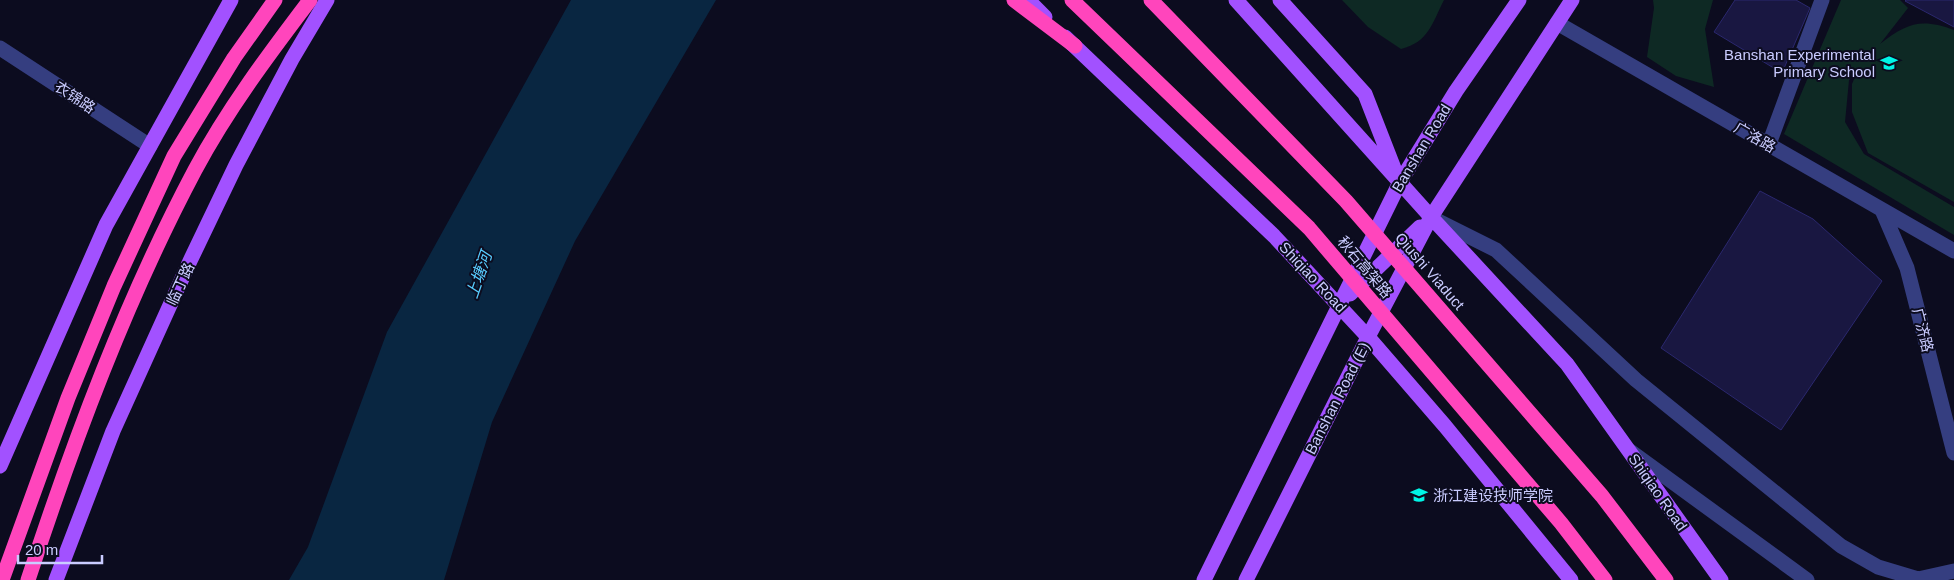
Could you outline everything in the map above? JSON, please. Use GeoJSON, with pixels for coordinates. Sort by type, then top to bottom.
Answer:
{"type":"FeatureCollection","features":[{"type":"Feature","properties":{"kind":"highway"},"geometry":{"type":"LineString","coordinates":[[2,580],[68,398],[114,286],[174,156],[234,58],[275,0]]}},
{"type":"Feature","properties":{"kind":"highway"},"geometry":{"type":"LineString","coordinates":[[28,580],[50,515],[132,298],[195,169],[216,134],[310,0]]}},
{"type":"Feature","properties":{"kind":"highway"},"geometry":{"type":"LineString","coordinates":[[1014,0],[1075,46]]}},
{"type":"Feature","properties":{"kind":"highway","name":"秋石高架路"},"geometry":{"type":"LineString","coordinates":[[1072,0],[1309,228],[1561,523],[1605,580]]}},
{"type":"Feature","properties":{"kind":"highway","name":"Qiushi Viaduct"},"geometry":{"type":"LineString","coordinates":[[1151,0],[1352,209],[1596,488],[1666,580]]}},
{"type":"Feature","properties":{"kind":"main road"},"geometry":{"type":"LineString","coordinates":[[0,466],[106,225],[231,0]]}},
{"type":"Feature","properties":{"kind":"main road","name":"临丁路"},"geometry":{"type":"LineString","coordinates":[[56,580],[113,431],[190,261],[236,165],[292,60],[327,0]]}},
{"type":"Feature","properties":{"kind":"main road","name":"Shiqiao Road"},"geometry":{"type":"LineString","coordinates":[[1028,0],[1274,236],[1368,337],[1445,426],[1571,580]]}},
{"type":"Feature","properties":{"kind":"main road","name":"Shiqiao Road"},"geometry":{"type":"LineString","coordinates":[[1236,0],[1430,217],[1567,364],[1721,580]]}},
{"type":"Feature","properties":{"kind":"main road"},"geometry":{"type":"LineString","coordinates":[[1280,0],[1365,94],[1400,182]]}},
{"type":"Feature","properties":{"kind":"main road","name":"Banshan Road"},"geometry":{"type":"LineString","coordinates":[[1338,305],[1400,182],[1456,91],[1518,0]]}},
{"type":"Feature","properties":{"kind":"main road"},"geometry":{"type":"LineString","coordinates":[[1204,580],[1338,305],[1430,217],[1572,0]]}},
{"type":"Feature","properties":{"kind":"main road","name":"Banshan Road (E)"},"geometry":{"type":"LineString","coordinates":[[1246,580],[1430,217]]}},
{"type":"Feature","properties":{"kind":"street"},"geometry":{"type":"LineString","coordinates":[[1769,144],[1822,0]]}},
{"type":"Feature","properties":{"kind":"street","name":"广洛路"},"geometry":{"type":"LineString","coordinates":[[1557,23],[1954,251]]}},
{"type":"Feature","properties":{"kind":"street","name":"衣锦路"},"geometry":{"type":"LineString","coordinates":[[0,48],[150,146]]}},
{"type":"Feature","properties":{"kind":"street","name":"广济路"},"geometry":{"type":"LineString","coordinates":[[1882,210],[1907,268],[1954,453]]}},
{"type":"Feature","properties":{"kind":"street"},"geometry":{"type":"LineString","coordinates":[[1430,217],[1496,250],[1636,380],[1841,546],[1878,567],[1918,579],[1954,571]]}},
{"type":"Feature","properties":{"kind":"street"},"geometry":{"type":"LineString","coordinates":[[1627,449],[1807,580]]}},
{"type":"Feature","properties":{"kind":"street"},"geometry":{"type":"LineString","coordinates":[[1712,567],[1727,580]]}},
{"type":"Feature","properties":{"kind":"green space"},"geometry":{"type":"Polygon","coordinates":[[[1342,0],[1444,0],[1433,24],[1424,36],[1418,42],[1401,49],[1368,27],[1342,0]]]}},
{"type":"Feature","properties":{"kind":"green space"},"geometry":{"type":"Polygon","coordinates":[[[1653,0],[1713,0],[1705,29],[1714,87],[1676,76],[1647,57],[1654,8],[1653,0]]]}},
{"type":"Feature","properties":{"kind":"green space","name":"Banshan Experimental Primary School"},"geometry":{"type":"Polygon","coordinates":[[[1841,0],[1900,0],[1908,8],[1880,44],[1898,31],[1915,25],[1932,24],[1954,30],[1954,202],[1868,153],[1852,112],[1852,84],[1858,70],[1849,80],[1845,122],[1864,154],[1954,207],[1954,235],[1784,134],[1841,0]]]}},
{"type":"Feature","properties":{"kind":"water","name":"上塘河"},"geometry":{"type":"Polygon","coordinates":[[[571,0],[716,0],[575,241],[492,422],[444,580],[289,580],[308,547],[387,332],[571,0]]]}},
{"type":"Feature","properties":{"kind":"building"},"geometry":{"type":"Polygon","coordinates":[[[1735,0],[1796,0],[1810,8],[1782,73],[1714,32],[1735,0]]]}},
{"type":"Feature","properties":{"kind":"building"},"geometry":{"type":"Polygon","coordinates":[[[1906,0],[1954,0],[1954,27],[1905,1],[1906,0]]]}},
{"type":"Feature","properties":{"kind":"building"},"geometry":{"type":"Polygon","coordinates":[[[1760,191],[1813,219],[1882,281],[1781,430],[1661,348],[1760,191]]]}},
{"type":"Feature","properties":{"kind":"place","name":"Banshan Experimental Primary School"},"geometry":{"type":"Point","coordinates":[1889,63]}},
{"type":"Feature","properties":{"kind":"place","name":"浙江建设技师学院"},"geometry":{"type":"Point","coordinates":[1419,495]}}]}
